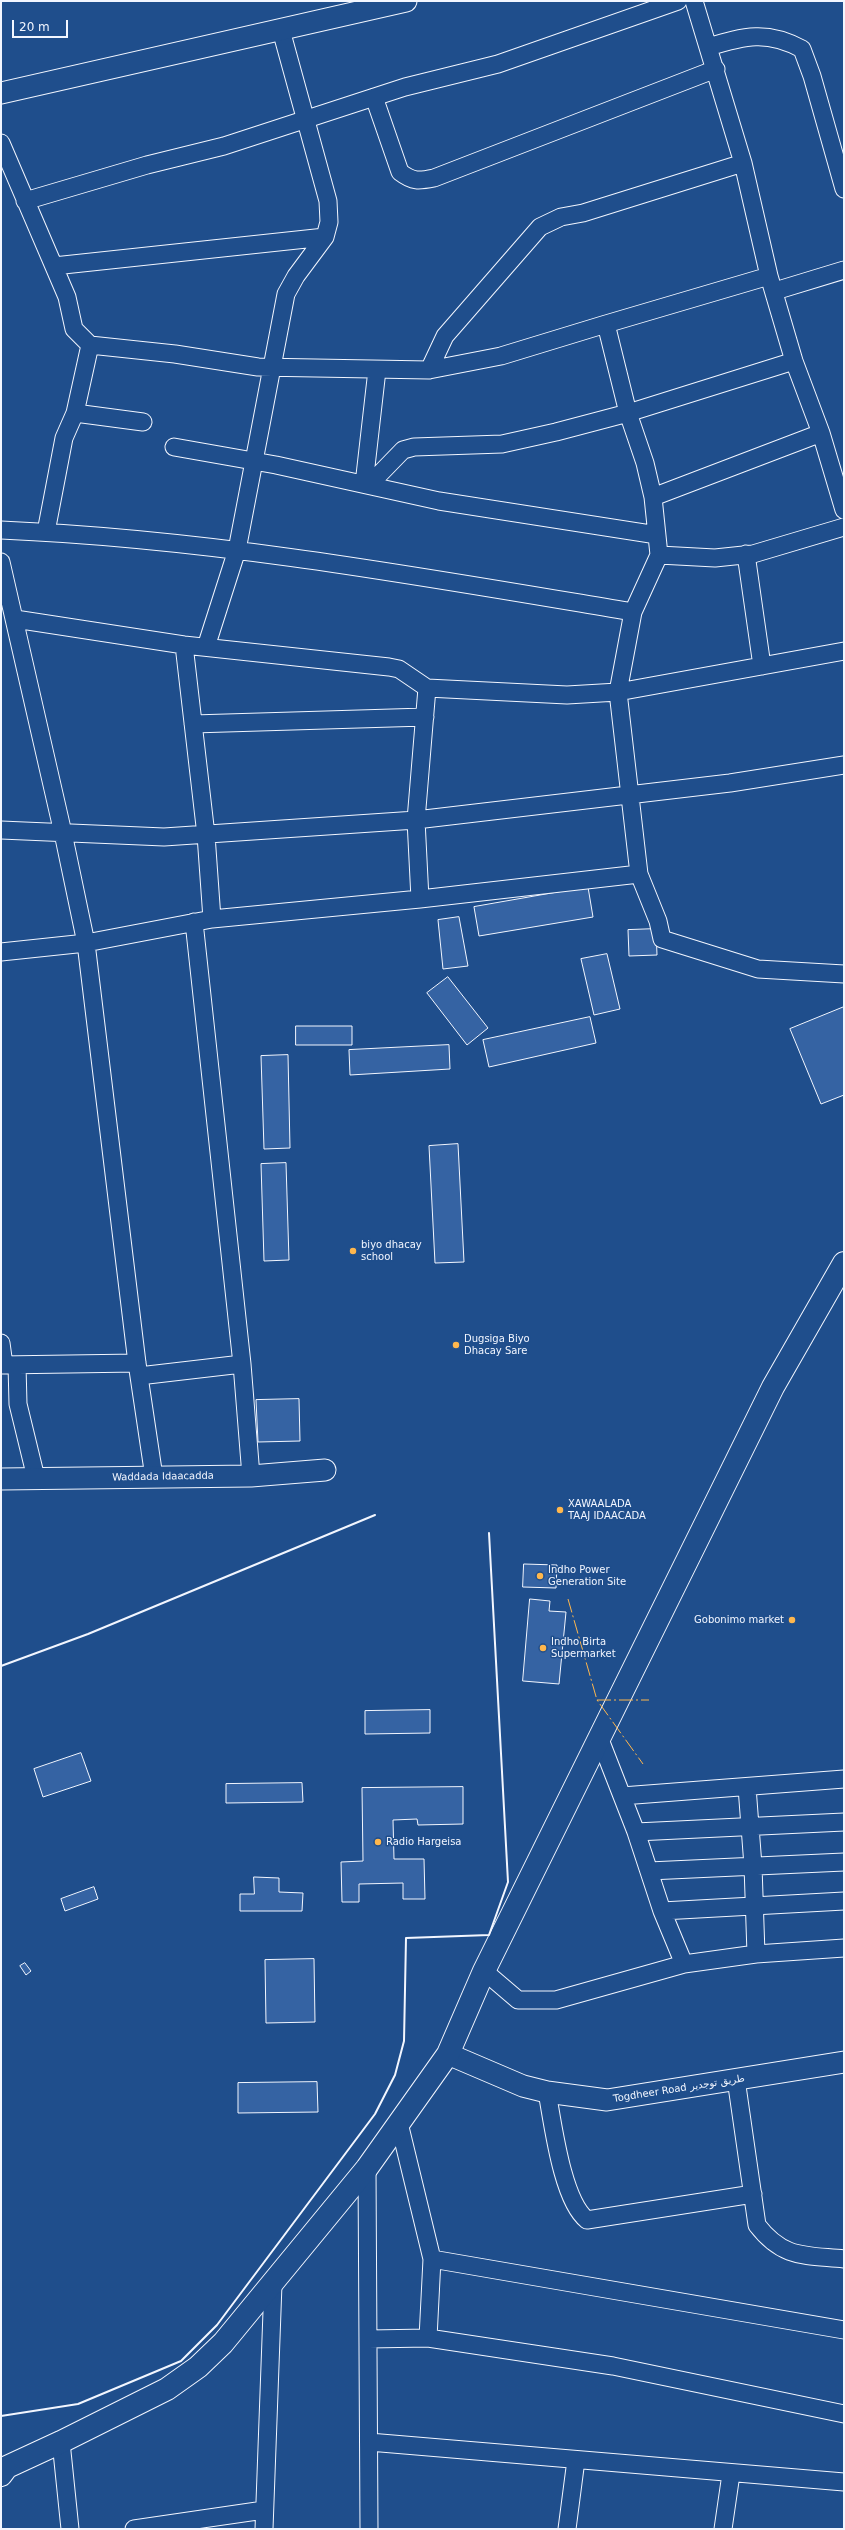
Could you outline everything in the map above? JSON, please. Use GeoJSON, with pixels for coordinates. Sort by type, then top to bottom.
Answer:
{"type":"FeatureCollection","features":[{"type":"Feature","properties":{"kind":"main road"},"geometry":{"type":"LineString","coordinates":[[1,2475],[7,2467],[167,2389],[198,2367],[223,2343],[367,2168],[448,2054],[484,1971],[773,1387],[844,1263]]}},
{"type":"Feature","properties":{"kind":"street"},"geometry":{"type":"LineString","coordinates":[[1,93],[281,30],[352,7],[406,1]]}},
{"type":"Feature","properties":{"kind":"street"},"geometry":{"type":"LineString","coordinates":[[25,201],[147,165],[224,146],[374,96],[498,64],[678,1]]}},
{"type":"Feature","properties":{"kind":"street"},"geometry":{"type":"LineString","coordinates":[[694,1],[716,69],[743,163],[772,283],[794,361],[821,433],[844,510]]}},
{"type":"Feature","properties":{"kind":"street"},"geometry":{"type":"LineString","coordinates":[[206,648],[237,550],[286,294],[296,276],[325,237],[329,222],[328,201],[281,30]]}},
{"type":"Feature","properties":{"kind":"street"},"geometry":{"type":"LineString","coordinates":[[708,47],[763,35],[791,43],[802,49],[812,76],[844,189]]}},
{"type":"Feature","properties":{"kind":"street"},"geometry":{"type":"LineString","coordinates":[[374,96],[400,172],[410,180],[417,182],[434,178],[716,69]]}},
{"type":"Feature","properties":{"kind":"street"},"geometry":{"type":"LineString","coordinates":[[1,143],[67,297],[74,329],[90,344],[271,368],[429,370],[502,356],[606,324],[772,283],[844,270]]}},
{"type":"Feature","properties":{"kind":"street"},"geometry":{"type":"LineString","coordinates":[[429,370],[445,336],[540,227],[561,217],[583,213],[743,163]]}},
{"type":"Feature","properties":{"kind":"street"},"geometry":{"type":"LineString","coordinates":[[54,266],[325,237]]}},
{"type":"Feature","properties":{"kind":"street"},"geometry":{"type":"LineString","coordinates":[[606,324],[628,413],[645,463],[653,496],[659,555],[633,612],[618,692],[639,874],[658,921],[662,939],[758,969],[844,974]]}},
{"type":"Feature","properties":{"kind":"street"},"geometry":{"type":"LineString","coordinates":[[46,532],[64,438],[75,413],[90,344]]}},
{"type":"Feature","properties":{"kind":"street"},"geometry":{"type":"LineString","coordinates":[[367,484],[403,450],[408,448],[502,444],[628,413],[794,361]]}},
{"type":"Feature","properties":{"kind":"street"},"geometry":{"type":"LineString","coordinates":[[367,484],[377,370]]}},
{"type":"Feature","properties":{"kind":"street"},"geometry":{"type":"LineString","coordinates":[[75,413],[143,422]]}},
{"type":"Feature","properties":{"kind":"street"},"geometry":{"type":"LineString","coordinates":[[653,496],[821,433]]}},
{"type":"Feature","properties":{"kind":"street"},"geometry":{"type":"LineString","coordinates":[[174,447],[255,461],[446,502],[657,535]]}},
{"type":"Feature","properties":{"kind":"street"},"geometry":{"type":"LineString","coordinates":[[659,555],[715,558],[746,554],[844,527]]}},
{"type":"Feature","properties":{"kind":"street"},"geometry":{"type":"LineString","coordinates":[[1,530],[90,534],[237,550],[633,612]]}},
{"type":"Feature","properties":{"kind":"street"},"geometry":{"type":"LineString","coordinates":[[746,554],[762,666]]}},
{"type":"Feature","properties":{"kind":"street"},"geometry":{"type":"LineString","coordinates":[[1,562],[63,833],[86,943],[138,1370],[154,1477]]}},
{"type":"Feature","properties":{"kind":"street"},"geometry":{"type":"LineString","coordinates":[[15,619],[206,648],[394,668],[427,688],[567,695],[618,692],[844,651]]}},
{"type":"Feature","properties":{"kind":"street"},"geometry":{"type":"LineString","coordinates":[[184,645],[206,834],[212,919]]}},
{"type":"Feature","properties":{"kind":"street"},"geometry":{"type":"LineString","coordinates":[[420,900],[416,820],[427,688]]}},
{"type":"Feature","properties":{"kind":"street"},"geometry":{"type":"LineString","coordinates":[[193,724],[425,717]]}},
{"type":"Feature","properties":{"kind":"street"},"geometry":{"type":"LineString","coordinates":[[1,830],[164,837],[416,820],[730,783],[844,765]]}},
{"type":"Feature","properties":{"kind":"street"},"geometry":{"type":"LineString","coordinates":[[1,952],[86,943],[212,919],[420,900],[639,874]]}},
{"type":"Feature","properties":{"kind":"street"},"geometry":{"type":"LineString","coordinates":[[194,922],[242,1364],[251,1476]]}},
{"type":"Feature","properties":{"kind":"street"},"geometry":{"type":"LineString","coordinates":[[1,1343],[36,1478]]}},
{"type":"Feature","properties":{"kind":"street"},"geometry":{"type":"LineString","coordinates":[[7,1365],[138,1370],[242,1364]]}},
{"type":"Feature","properties":{"kind":"street","name":"Waddada Idaacadda"},"geometry":{"type":"LineString","coordinates":[[1,1479],[251,1476],[325,1470]]}},
{"type":"Feature","properties":{"kind":"street"},"geometry":{"type":"LineString","coordinates":[[599,1737],[636,1832],[662,1911],[684,1964]]}},
{"type":"Feature","properties":{"kind":"street"},"geometry":{"type":"LineString","coordinates":[[622,1796],[844,1779]]}},
{"type":"Feature","properties":{"kind":"street"},"geometry":{"type":"LineString","coordinates":[[748,1787],[753,1866],[756,1954]]}},
{"type":"Feature","properties":{"kind":"street"},"geometry":{"type":"LineString","coordinates":[[636,1832],[750,1828],[844,1822]]}},
{"type":"Feature","properties":{"kind":"street"},"geometry":{"type":"LineString","coordinates":[[649,1871],[844,1862]]}},
{"type":"Feature","properties":{"kind":"street"},"geometry":{"type":"LineString","coordinates":[[662,1911],[844,1901]]}},
{"type":"Feature","properties":{"kind":"street"},"geometry":{"type":"LineString","coordinates":[[484,1971],[518,2000],[536,2002],[556,2000],[684,1964],[756,1954],[844,1948]]}},
{"type":"Feature","properties":{"kind":"street","name":"Togdheer Road طريق توجدير"},"geometry":{"type":"LineString","coordinates":[[448,2054],[523,2086],[547,2092],[607,2100],[844,2062]]}},
{"type":"Feature","properties":{"kind":"street"},"geometry":{"type":"LineString","coordinates":[[736,2080],[757,2225],[770,2242],[794,2254],[844,2259]]}},
{"type":"Feature","properties":{"kind":"street"},"geometry":{"type":"LineString","coordinates":[[547,2092],[563,2174],[580,2214],[587,2220],[753,2194]]}},
{"type":"Feature","properties":{"kind":"street"},"geometry":{"type":"LineString","coordinates":[[400,2123],[432,2259],[428,2338]]}},
{"type":"Feature","properties":{"kind":"street"},"geometry":{"type":"LineString","coordinates":[[367,2168],[369,2529]]}},
{"type":"Feature","properties":{"kind":"street"},"geometry":{"type":"LineString","coordinates":[[432,2259],[844,2330]]}},
{"type":"Feature","properties":{"kind":"street"},"geometry":{"type":"LineString","coordinates":[[264,2529],[273,2284]]}},
{"type":"Feature","properties":{"kind":"street"},"geometry":{"type":"LineString","coordinates":[[369,2339],[428,2338],[613,2366],[844,2414]]}},
{"type":"Feature","properties":{"kind":"street"},"geometry":{"type":"LineString","coordinates":[[61,2442],[70,2529]]}},
{"type":"Feature","properties":{"kind":"street"},"geometry":{"type":"LineString","coordinates":[[369,2442],[732,2474],[844,2482]]}},
{"type":"Feature","properties":{"kind":"street"},"geometry":{"type":"LineString","coordinates":[[567,2529],[576,2460]]}},
{"type":"Feature","properties":{"kind":"street"},"geometry":{"type":"LineString","coordinates":[[723,2529],[732,2474]]}},
{"type":"Feature","properties":{"kind":"street"},"geometry":{"type":"LineString","coordinates":[[134,2529],[166,2526],[264,2510]]}},
{"type":"Feature","properties":{"kind":"building"},"geometry":{"type":"Polygon","coordinates":[[[588,887],[593,917],[479,936],[474,907],[588,887]]]}},
{"type":"Feature","properties":{"kind":"building"},"geometry":{"type":"Polygon","coordinates":[[[459,917],[468,966],[443,969],[438,920],[459,917]]]}},
{"type":"Feature","properties":{"kind":"building"},"geometry":{"type":"Polygon","coordinates":[[[656,929],[657,955],[629,956],[628,930],[656,929]]]}},
{"type":"Feature","properties":{"kind":"building"},"geometry":{"type":"Polygon","coordinates":[[[607,954],[620,1009],[594,1015],[581,959],[607,954]]]}},
{"type":"Feature","properties":{"kind":"building"},"geometry":{"type":"Polygon","coordinates":[[[448,977],[488,1028],[467,1045],[427,993],[448,977]]]}},
{"type":"Feature","properties":{"kind":"building"},"geometry":{"type":"Polygon","coordinates":[[[844,1007],[844,1095],[821,1104],[790,1029],[844,1007]]]}},
{"type":"Feature","properties":{"kind":"building"},"geometry":{"type":"Polygon","coordinates":[[[590,1017],[596,1043],[489,1067],[483,1040],[590,1017]]]}},
{"type":"Feature","properties":{"kind":"building"},"geometry":{"type":"Polygon","coordinates":[[[296,1026],[352,1026],[352,1045],[296,1045],[296,1026]]]}},
{"type":"Feature","properties":{"kind":"building"},"geometry":{"type":"Polygon","coordinates":[[[449,1045],[450,1069],[350,1075],[349,1050],[449,1045]]]}},
{"type":"Feature","properties":{"kind":"building"},"geometry":{"type":"Polygon","coordinates":[[[288,1055],[290,1148],[264,1149],[261,1056],[288,1055]]]}},
{"type":"Feature","properties":{"kind":"building"},"geometry":{"type":"Polygon","coordinates":[[[458,1144],[464,1262],[435,1263],[429,1146],[458,1144]]]}},
{"type":"Feature","properties":{"kind":"building"},"geometry":{"type":"Polygon","coordinates":[[[286,1163],[289,1260],[264,1261],[261,1164],[286,1163]]]}},
{"type":"Feature","properties":{"kind":"building"},"geometry":{"type":"Polygon","coordinates":[[[299,1399],[300,1441],[258,1442],[256,1400],[299,1399]]]}},
{"type":"Feature","properties":{"kind":"building","name":"Indho Power Generation Site"},"geometry":{"type":"Polygon","coordinates":[[[524,1564],[557,1565],[556,1588],[523,1587],[524,1564]]]}},
{"type":"Feature","properties":{"kind":"building"},"geometry":{"type":"Polygon","coordinates":[[[530,1599],[550,1601],[549,1611],[566,1612],[559,1684],[523,1681],[530,1599]]]}},
{"type":"Feature","properties":{"kind":"building"},"geometry":{"type":"Polygon","coordinates":[[[430,1710],[430,1733],[365,1734],[365,1711],[430,1710]]]}},
{"type":"Feature","properties":{"kind":"building"},"geometry":{"type":"Polygon","coordinates":[[[81,1753],[91,1781],[43,1797],[34,1769],[81,1753]]]}},
{"type":"Feature","properties":{"kind":"building"},"geometry":{"type":"Polygon","coordinates":[[[302,1783],[303,1802],[226,1803],[226,1784],[302,1783]]]}},
{"type":"Feature","properties":{"kind":"building","name":"Radio Hargeisa"},"geometry":{"type":"Polygon","coordinates":[[[463,1787],[463,1824],[418,1825],[417,1819],[393,1820],[394,1859],[424,1859],[425,1899],[403,1899],[403,1883],[359,1884],[359,1902],[342,1902],[341,1862],[363,1861],[362,1788],[463,1787]]]}},
{"type":"Feature","properties":{"kind":"building"},"geometry":{"type":"Polygon","coordinates":[[[254,1877],[279,1878],[279,1892],[303,1893],[302,1911],[240,1911],[240,1894],[254,1894],[254,1877]]]}},
{"type":"Feature","properties":{"kind":"building"},"geometry":{"type":"Polygon","coordinates":[[[94,1887],[98,1899],[65,1911],[61,1899],[94,1887]]]}},
{"type":"Feature","properties":{"kind":"building"},"geometry":{"type":"Polygon","coordinates":[[[314,1959],[315,2022],[266,2023],[265,1960],[314,1959]]]}},
{"type":"Feature","properties":{"kind":"building"},"geometry":{"type":"Polygon","coordinates":[[[25,1963],[31,1971],[26,1975],[20,1966],[25,1963]]]}},
{"type":"Feature","properties":{"kind":"building"},"geometry":{"type":"Polygon","coordinates":[[[317,2082],[318,2112],[238,2113],[238,2083],[317,2082]]]}},
{"type":"Feature","properties":{"kind":"wall"},"geometry":{"type":"LineString","coordinates":[[1,1666],[88,1634],[375,1515]]}},
{"type":"Feature","properties":{"kind":"wall"},"geometry":{"type":"LineString","coordinates":[[1,2416],[78,2404],[181,2361],[217,2325],[375,2114],[395,2075],[404,2041],[406,1938],[489,1935],[508,1882],[489,1533]]}},
{"type":"Feature","properties":{"kind":"power"},"geometry":{"type":"LineString","coordinates":[[568,1599],[597,1700],[643,1764]]}},
{"type":"Feature","properties":{"kind":"power"},"geometry":{"type":"LineString","coordinates":[[597,1700],[649,1700]]}},
{"type":"Feature","properties":{"kind":"place","name":"biyo dhacay school"},"geometry":{"type":"Point","coordinates":[353,1251]}},
{"type":"Feature","properties":{"kind":"place","name":"Dugsiga Biyo Dhacay Sare"},"geometry":{"type":"Point","coordinates":[456,1345]}},
{"type":"Feature","properties":{"kind":"place","name":"XAWAALADA TAAJ IDAACADA"},"geometry":{"type":"Point","coordinates":[560,1510]}},
{"type":"Feature","properties":{"kind":"place","name":"Indho Power Generation Site"},"geometry":{"type":"Point","coordinates":[540,1576]}},
{"type":"Feature","properties":{"kind":"place","name":"Gobonimo market"},"geometry":{"type":"Point","coordinates":[792,1620]}},
{"type":"Feature","properties":{"kind":"place","name":"Indho Birta Supermarket"},"geometry":{"type":"Point","coordinates":[543,1648]}},
{"type":"Feature","properties":{"kind":"place","name":"Radio Hargeisa"},"geometry":{"type":"Point","coordinates":[378,1842]}}]}
